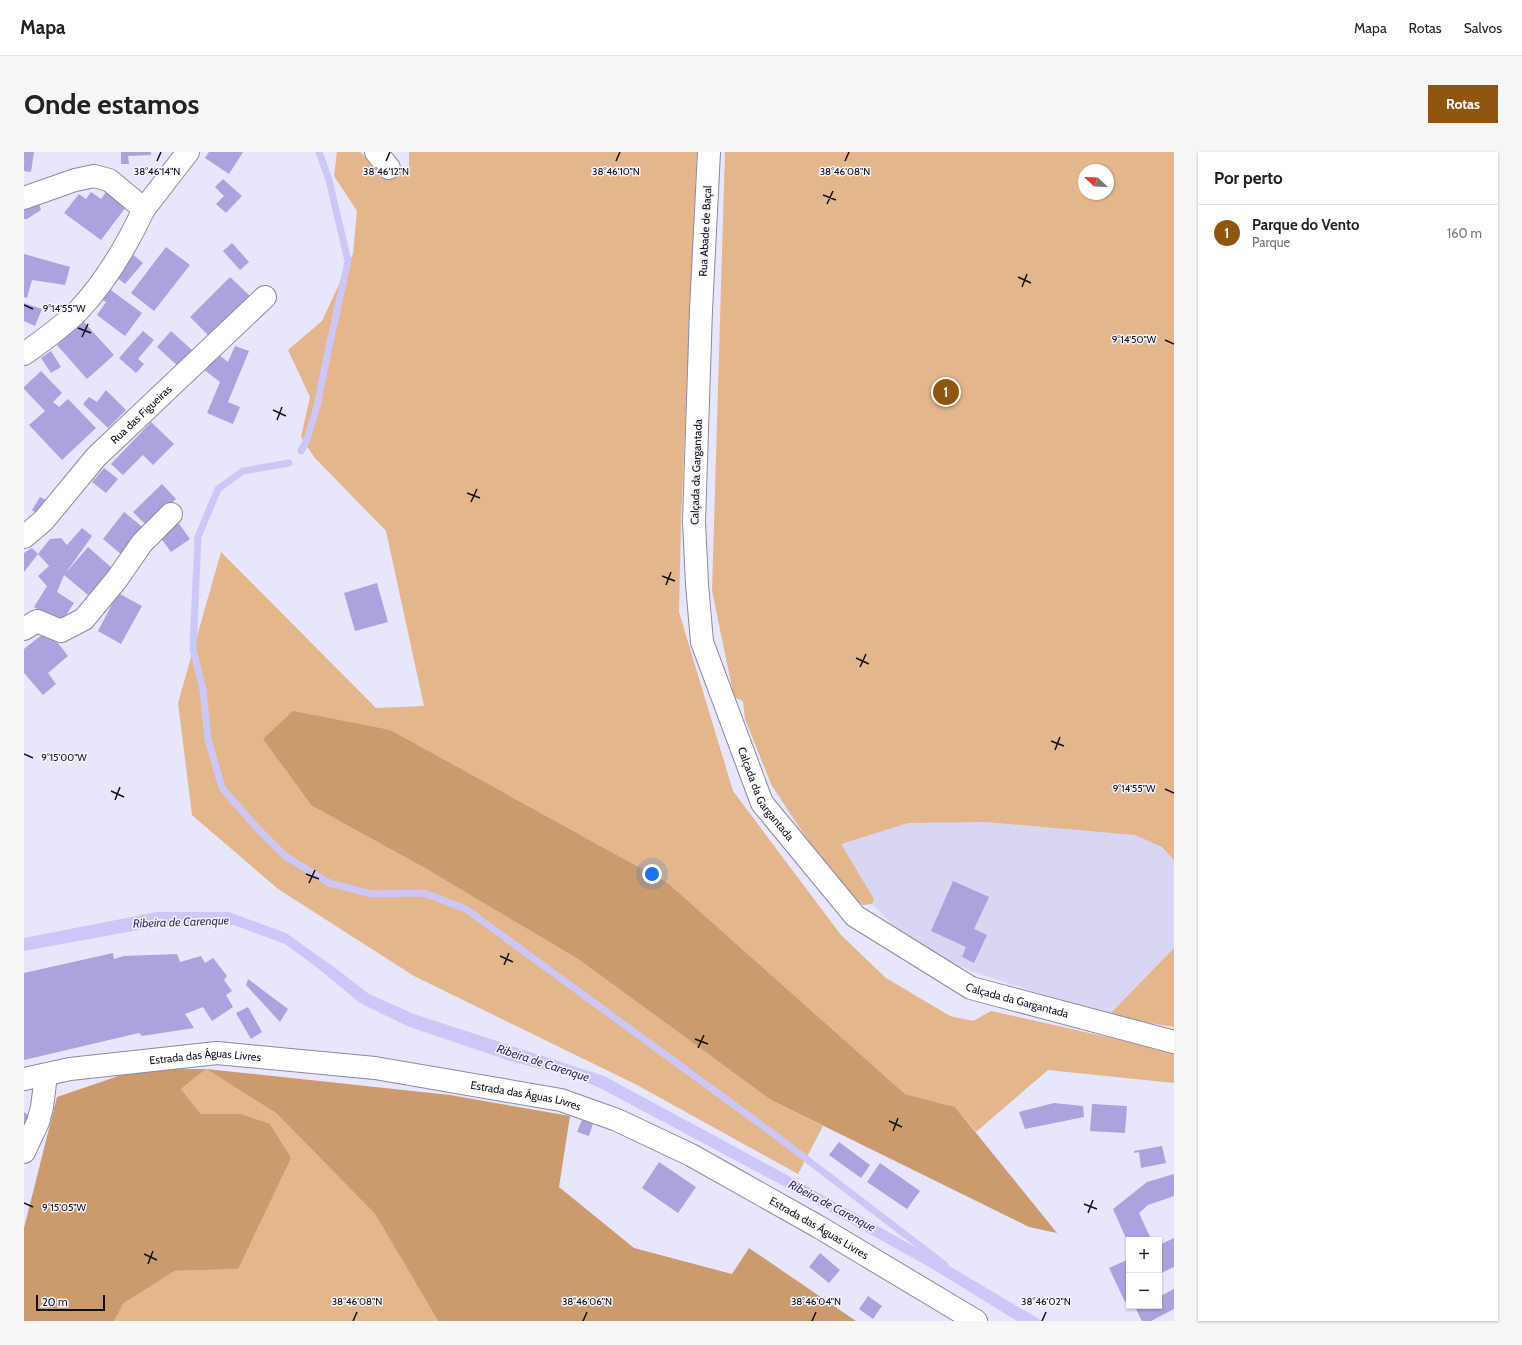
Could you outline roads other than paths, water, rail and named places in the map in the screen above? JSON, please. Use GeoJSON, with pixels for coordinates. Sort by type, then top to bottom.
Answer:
{"type":"FeatureCollection","features":[{"type":"Feature","properties":{"kind":"street"},"geometry":{"type":"LineString","coordinates":[[29,343],[57,330],[77,312],[99,286],[130,240],[144,209],[188,152]]}},
{"type":"Feature","properties":{"kind":"street","name":"Rua Abade de Baçal"},"geometry":{"type":"LineString","coordinates":[[701,310],[709,152]]}},
{"type":"Feature","properties":{"kind":"street"},"geometry":{"type":"LineString","coordinates":[[24,198],[75,180],[94,176],[109,180],[144,209]]}},
{"type":"Feature","properties":{"kind":"street","name":"Rua das Figueiras"},"geometry":{"type":"LineString","coordinates":[[24,537],[44,520],[96,457],[265,297]]}},
{"type":"Feature","properties":{"kind":"street","name":"Calçada da Gargantada"},"geometry":{"type":"LineString","coordinates":[[701,310],[694,522],[696,584],[702,642],[762,803],[855,916],[970,988],[1174,1042]]}},
{"type":"Feature","properties":{"kind":"street"},"geometry":{"type":"LineString","coordinates":[[24,629],[37,621],[61,631],[84,619],[142,543],[171,514]]}},
{"type":"Feature","properties":{"kind":"street","name":"Estrada das Águas Livres"},"geometry":{"type":"LineString","coordinates":[[24,1079],[70,1069],[217,1052],[375,1068],[561,1100],[617,1120],[691,1155],[819,1227],[976,1321]]}},
{"type":"Feature","properties":{"kind":"street"},"geometry":{"type":"LineString","coordinates":[[24,1152],[38,1122],[42,1107],[46,1075]]}},
{"type":"Feature","properties":{"kind":"water","name":"Ribeira de Carenque"},"geometry":{"type":"Polygon","coordinates":[[[157,912],[229,912],[286,933],[369,994],[414,1014],[604,1076],[787,1175],[956,1270],[1042,1321],[1017,1321],[931,1268],[780,1184],[598,1087],[569,1076],[510,1061],[407,1026],[360,1003],[319,969],[285,944],[234,925],[160,926],[24,951],[24,938],[157,912]]]}},
{"type":"Feature","properties":{"kind":"waterway"},"geometry":{"type":"LineString","coordinates":[[301,451],[306,442],[317,406],[348,261],[329,180],[319,152]]}},
{"type":"Feature","properties":{"kind":"waterway"},"geometry":{"type":"LineString","coordinates":[[289,463],[243,471],[218,489],[198,537],[193,649],[203,690],[208,739],[222,788],[258,829],[285,856],[329,883],[372,894],[424,893],[466,909],[775,1135],[945,1265]]}},
{"type":"Feature","properties":{"kind":"place","name":"Parque do Vento"},"geometry":{"type":"Point","coordinates":[946,392]}}]}
